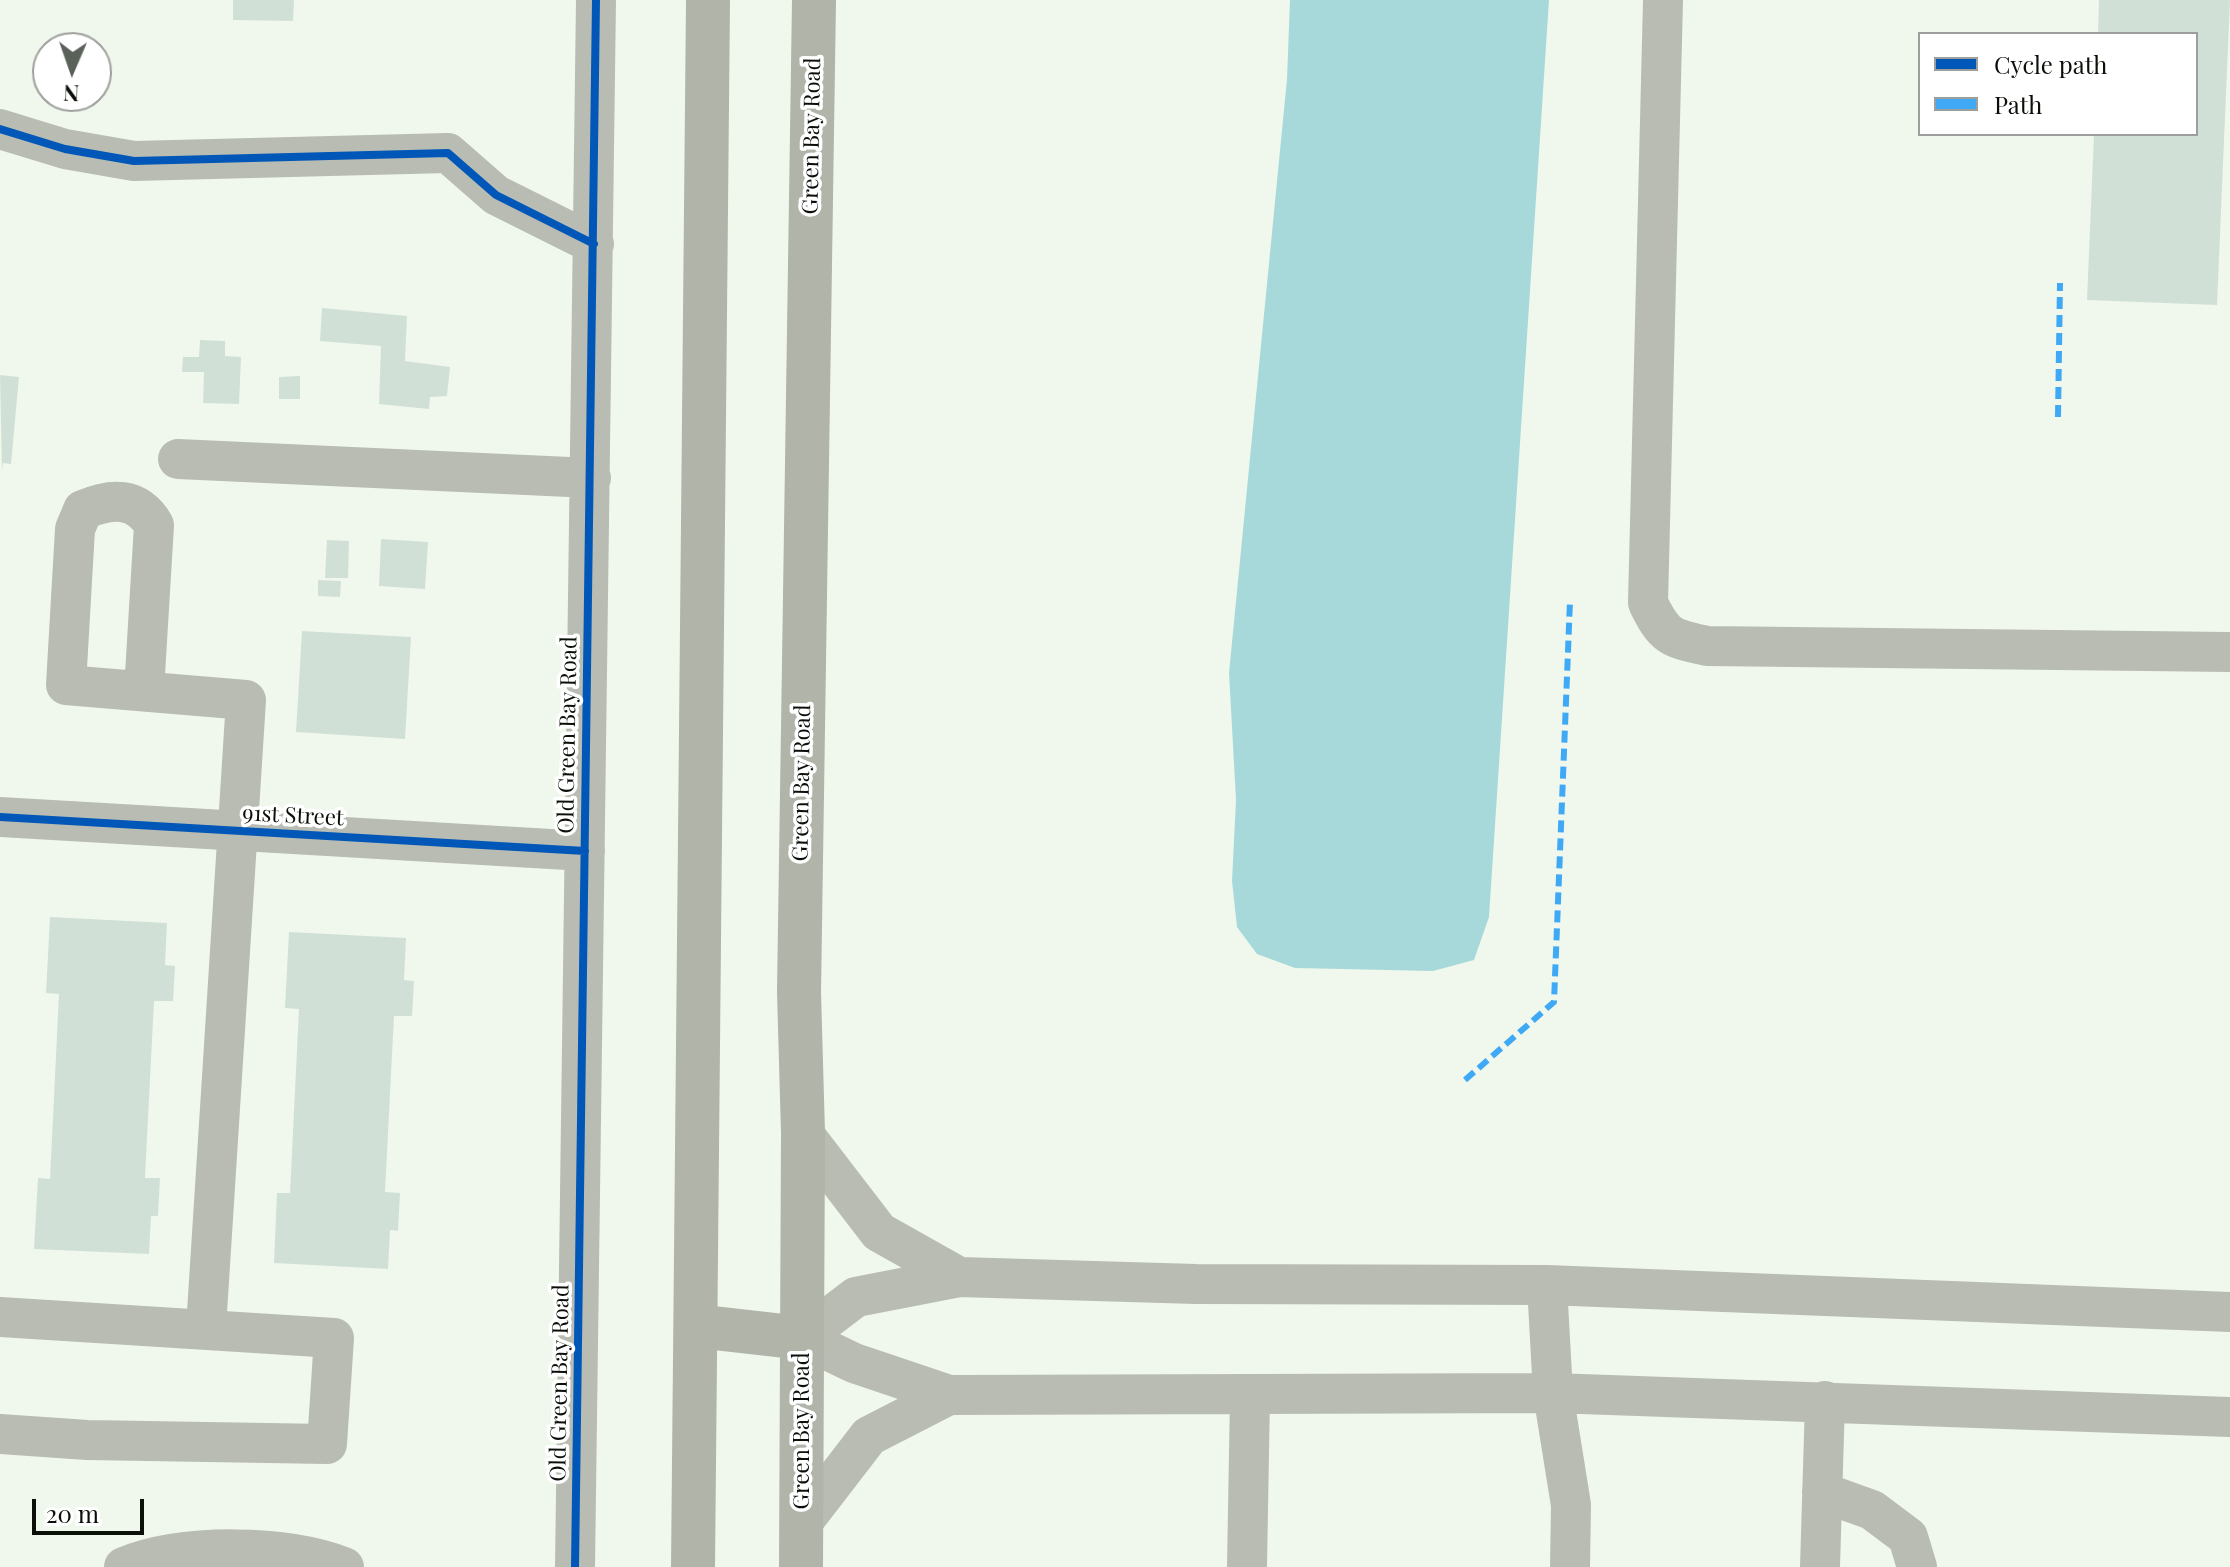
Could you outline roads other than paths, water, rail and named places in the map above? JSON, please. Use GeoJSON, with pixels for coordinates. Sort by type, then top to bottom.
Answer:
{"type":"FeatureCollection","features":[{"type":"Feature","properties":{"kind":"main road"},"geometry":{"type":"LineString","coordinates":[[693,1567],[708,0]]}},
{"type":"Feature","properties":{"kind":"main road","name":"Green Bay Road"},"geometry":{"type":"LineString","coordinates":[[801,1567],[803,1133],[799,992],[814,0]]}},
{"type":"Feature","properties":{"kind":"main road"},"geometry":{"type":"LineString","coordinates":[[696,1326],[802,1338]]}},
{"type":"Feature","properties":{"kind":"street","name":"Old Green Bay Road"},"geometry":{"type":"LineString","coordinates":[[575,1567],[596,0]]}},
{"type":"Feature","properties":{"kind":"street"},"geometry":{"type":"LineString","coordinates":[[1663,0],[1648,603],[1659,627],[1672,638],[1707,646],[2230,652]]}},
{"type":"Feature","properties":{"kind":"street"},"geometry":{"type":"LineString","coordinates":[[0,129],[65,149],[134,161],[448,153],[496,195],[594,244]]}},
{"type":"Feature","properties":{"kind":"street"},"geometry":{"type":"LineString","coordinates":[[178,459],[591,478]]}},
{"type":"Feature","properties":{"kind":"street"},"geometry":{"type":"LineString","coordinates":[[144,691],[154,525],[146,511],[128,501],[103,502],[83,510],[75,529],[66,685],[246,700],[206,1328]]}},
{"type":"Feature","properties":{"kind":"street","name":"91st Street"},"geometry":{"type":"LineString","coordinates":[[0,817],[585,851]]}},
{"type":"Feature","properties":{"kind":"street"},"geometry":{"type":"LineString","coordinates":[[803,1133],[879,1232],[959,1277]]}},
{"type":"Feature","properties":{"kind":"street"},"geometry":{"type":"LineString","coordinates":[[2230,1312],[1547,1285],[1196,1284],[959,1277],[856,1297],[802,1338],[854,1363],[949,1395],[1553,1393],[2230,1417]]}},
{"type":"Feature","properties":{"kind":"street"},"geometry":{"type":"LineString","coordinates":[[1547,1285],[1553,1393],[1571,1505],[1570,1567]]}},
{"type":"Feature","properties":{"kind":"street"},"geometry":{"type":"LineString","coordinates":[[0,1317],[334,1338],[327,1444],[87,1440],[0,1434]]}},
{"type":"Feature","properties":{"kind":"street"},"geometry":{"type":"LineString","coordinates":[[802,1523],[869,1436],[949,1395]]}},
{"type":"Feature","properties":{"kind":"street"},"geometry":{"type":"LineString","coordinates":[[1247,1567],[1250,1396]]}},
{"type":"Feature","properties":{"kind":"street"},"geometry":{"type":"LineString","coordinates":[[1820,1567],[1825,1401]]}},
{"type":"Feature","properties":{"kind":"street"},"geometry":{"type":"LineString","coordinates":[[1822,1492],[1872,1510],[1908,1537],[1917,1567]]}},
{"type":"Feature","properties":{"kind":"street"},"geometry":{"type":"LineString","coordinates":[[124,1567],[165,1555],[210,1551],[300,1555],[344,1567]]}},
{"type":"Feature","properties":{"kind":"water"},"geometry":{"type":"Polygon","coordinates":[[[1290,0],[1549,0],[1489,917],[1474,960],[1433,971],[1295,968],[1257,954],[1237,927],[1232,881],[1236,800],[1229,673],[1287,79],[1290,0]]]}}]}
